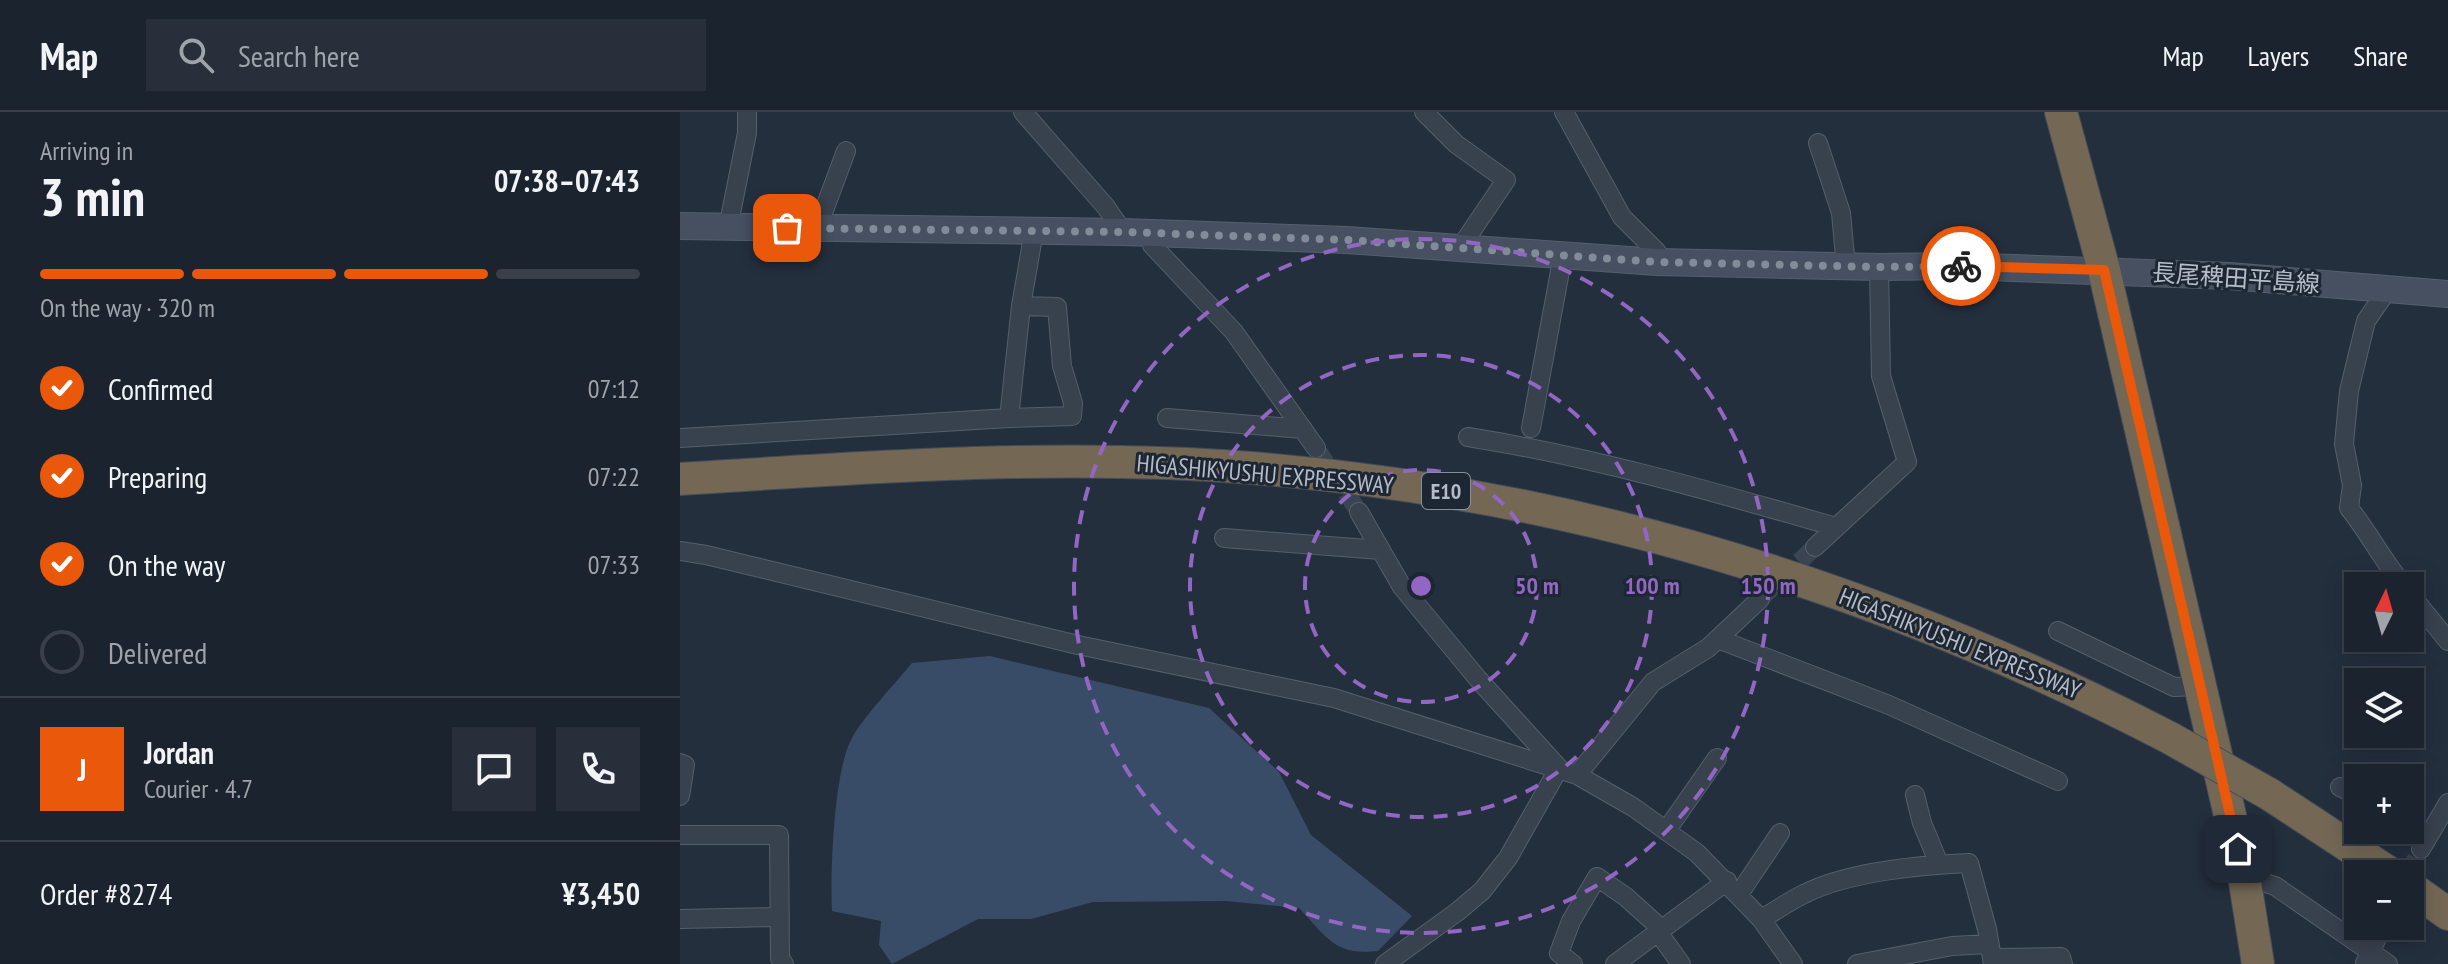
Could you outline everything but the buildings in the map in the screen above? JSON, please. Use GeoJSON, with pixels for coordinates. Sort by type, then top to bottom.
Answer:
{"type":"FeatureCollection","features":[{"type":"Feature","properties":{"kind":"highway"},"geometry":{"type":"LineString","coordinates":[[2061,112],[2104,270],[2244,876],[2258,964]]}},
{"type":"Feature","properties":{"kind":"highway","name":"HIGASHIKYUSHU EXPRESSWAY"},"geometry":{"type":"LineString","coordinates":[[680,479],[956,463],[1105,462],[1249,467],[1451,492],[1550,511],[1739,560],[1855,597],[1971,643],[2051,678],[2170,738],[2269,794],[2370,860]]}},
{"type":"Feature","properties":{"kind":"highway"},"geometry":{"type":"LineString","coordinates":[[2424,897],[2448,914]]}},
{"type":"Feature","properties":{"kind":"main road","name":"長尾稗田平島線"},"geometry":{"type":"LineString","coordinates":[[680,226],[1123,232],[1347,240],[1657,262],[2104,270],[2276,279],[2448,294]]}},
{"type":"Feature","properties":{"kind":"street"},"geometry":{"type":"LineString","coordinates":[[728,228],[747,133],[747,112]]}},
{"type":"Feature","properties":{"kind":"street"},"geometry":{"type":"LineString","coordinates":[[1023,112],[1106,207],[1123,232]]}},
{"type":"Feature","properties":{"kind":"street"},"geometry":{"type":"LineString","coordinates":[[1424,112],[1456,144],[1506,180],[1460,248]]}},
{"type":"Feature","properties":{"kind":"street"},"geometry":{"type":"LineString","coordinates":[[1564,112],[1622,217],[1657,252],[1657,262]]}},
{"type":"Feature","properties":{"kind":"street"},"geometry":{"type":"LineString","coordinates":[[1818,143],[1841,213],[1846,267]]}},
{"type":"Feature","properties":{"kind":"street"},"geometry":{"type":"LineString","coordinates":[[817,229],[846,151]]}},
{"type":"Feature","properties":{"kind":"street"},"geometry":{"type":"LineString","coordinates":[[1009,418],[1021,306],[1034,231]]}},
{"type":"Feature","properties":{"kind":"street"},"geometry":{"type":"LineString","coordinates":[[1150,233],[1152,245],[1234,332],[1316,448]]}},
{"type":"Feature","properties":{"kind":"street"},"geometry":{"type":"LineString","coordinates":[[1531,428],[1563,255]]}},
{"type":"Feature","properties":{"kind":"street"},"geometry":{"type":"LineString","coordinates":[[1815,547],[1907,462],[1881,376],[1879,267]]}},
{"type":"Feature","properties":{"kind":"street"},"geometry":{"type":"LineString","coordinates":[[2388,289],[2366,321],[2349,391],[2344,444],[2352,485],[2349,508],[2366,528],[2393,572]]}},
{"type":"Feature","properties":{"kind":"street"},"geometry":{"type":"LineString","coordinates":[[680,438],[1072,416],[1073,403],[1062,366],[1057,307],[1021,306]]}},
{"type":"Feature","properties":{"kind":"street"},"geometry":{"type":"LineString","coordinates":[[1167,418],[1303,429]]}},
{"type":"Feature","properties":{"kind":"street"},"geometry":{"type":"LineString","coordinates":[[1468,437],[1543,449],[1640,471],[1836,527]]}},
{"type":"Feature","properties":{"kind":"street"},"geometry":{"type":"LineString","coordinates":[[1359,512],[1402,587],[1478,679],[1559,768]]}},
{"type":"Feature","properties":{"kind":"street"},"geometry":{"type":"LineString","coordinates":[[1224,538],[1381,550]]}},
{"type":"Feature","properties":{"kind":"street"},"geometry":{"type":"LineString","coordinates":[[680,551],[1078,645],[1334,698],[1559,768],[1633,807],[1697,853],[1761,919],[1793,964]]}},
{"type":"Feature","properties":{"kind":"street"},"geometry":{"type":"LineString","coordinates":[[1577,775],[1653,682],[1718,639],[1760,599]]}},
{"type":"Feature","properties":{"kind":"street"},"geometry":{"type":"LineString","coordinates":[[2424,611],[2448,641]]}},
{"type":"Feature","properties":{"kind":"street"},"geometry":{"type":"LineString","coordinates":[[2058,631],[2174,687],[2200,686]]}},
{"type":"Feature","properties":{"kind":"street"},"geometry":{"type":"LineString","coordinates":[[1718,639],[1889,705],[2058,781]]}},
{"type":"Feature","properties":{"kind":"street"},"geometry":{"type":"LineString","coordinates":[[1666,831],[1717,758]]}},
{"type":"Feature","properties":{"kind":"street"},"geometry":{"type":"LineString","coordinates":[[680,763],[685,765],[680,796]]}},
{"type":"Feature","properties":{"kind":"street"},"geometry":{"type":"LineString","coordinates":[[1385,964],[1482,891],[1508,858],[1559,768]]}},
{"type":"Feature","properties":{"kind":"street"},"geometry":{"type":"LineString","coordinates":[[2340,787],[2344,789]]}},
{"type":"Feature","properties":{"kind":"street"},"geometry":{"type":"LineString","coordinates":[[1915,795],[1922,823],[1939,864]]}},
{"type":"Feature","properties":{"kind":"street"},"geometry":{"type":"LineString","coordinates":[[2424,842],[2448,803]]}},
{"type":"Feature","properties":{"kind":"street"},"geometry":{"type":"LineString","coordinates":[[1615,964],[1658,932],[1733,888],[1780,833]]}},
{"type":"Feature","properties":{"kind":"street"},"geometry":{"type":"LineString","coordinates":[[680,835],[779,835],[780,958],[784,964]]}},
{"type":"Feature","properties":{"kind":"street"},"geometry":{"type":"LineString","coordinates":[[1761,919],[1806,892],[1848,879],[1919,866],[1969,863],[1991,956]]}},
{"type":"Feature","properties":{"kind":"street"},"geometry":{"type":"LineString","coordinates":[[2244,876],[2275,886],[2368,959],[2388,964]]}},
{"type":"Feature","properties":{"kind":"street"},"geometry":{"type":"LineString","coordinates":[[1573,964],[1559,953],[1571,921],[1597,877],[1626,897],[1656,924],[1658,932],[1681,964]]}},
{"type":"Feature","properties":{"kind":"street"},"geometry":{"type":"LineString","coordinates":[[680,919],[780,917]]}},
{"type":"Feature","properties":{"kind":"street"},"geometry":{"type":"LineString","coordinates":[[2368,959],[2377,940]]}},
{"type":"Feature","properties":{"kind":"street"},"geometry":{"type":"LineString","coordinates":[[1857,964],[1952,946],[1991,956],[2061,957],[2063,964]]}},
{"type":"Feature","properties":{"kind":"water"},"geometry":{"type":"Polygon","coordinates":[[[990,656],[1209,708],[1279,772],[1311,835],[1412,916],[1378,951],[1363,952],[1332,942],[1299,908],[1226,901],[1093,902],[1031,919],[978,919],[892,964],[879,945],[881,921],[832,911],[834,823],[845,755],[863,722],[912,663],[990,656]]]}},
{"type":"Feature","properties":{"kind":"tunnel"},"geometry":{"type":"LineString","coordinates":[[1316,448],[1359,512]]}},
{"type":"Feature","properties":{"kind":"tunnel"},"geometry":{"type":"LineString","coordinates":[[1760,599],[1815,547]]}},
{"type":"Feature","properties":{"kind":"tunnel"},"geometry":{"type":"LineString","coordinates":[[2415,860],[2421,849]]}},
{"type":"Feature","properties":{"kind":"way so far"},"geometry":{"type":"LineString","coordinates":[[787,228],[1123,232],[1347,240],[1657,262],[1961,266]]}},
{"type":"Feature","properties":{"kind":"route"},"geometry":{"type":"LineString","coordinates":[[1961,266],[2104,270],[2238,849]]}}]}
